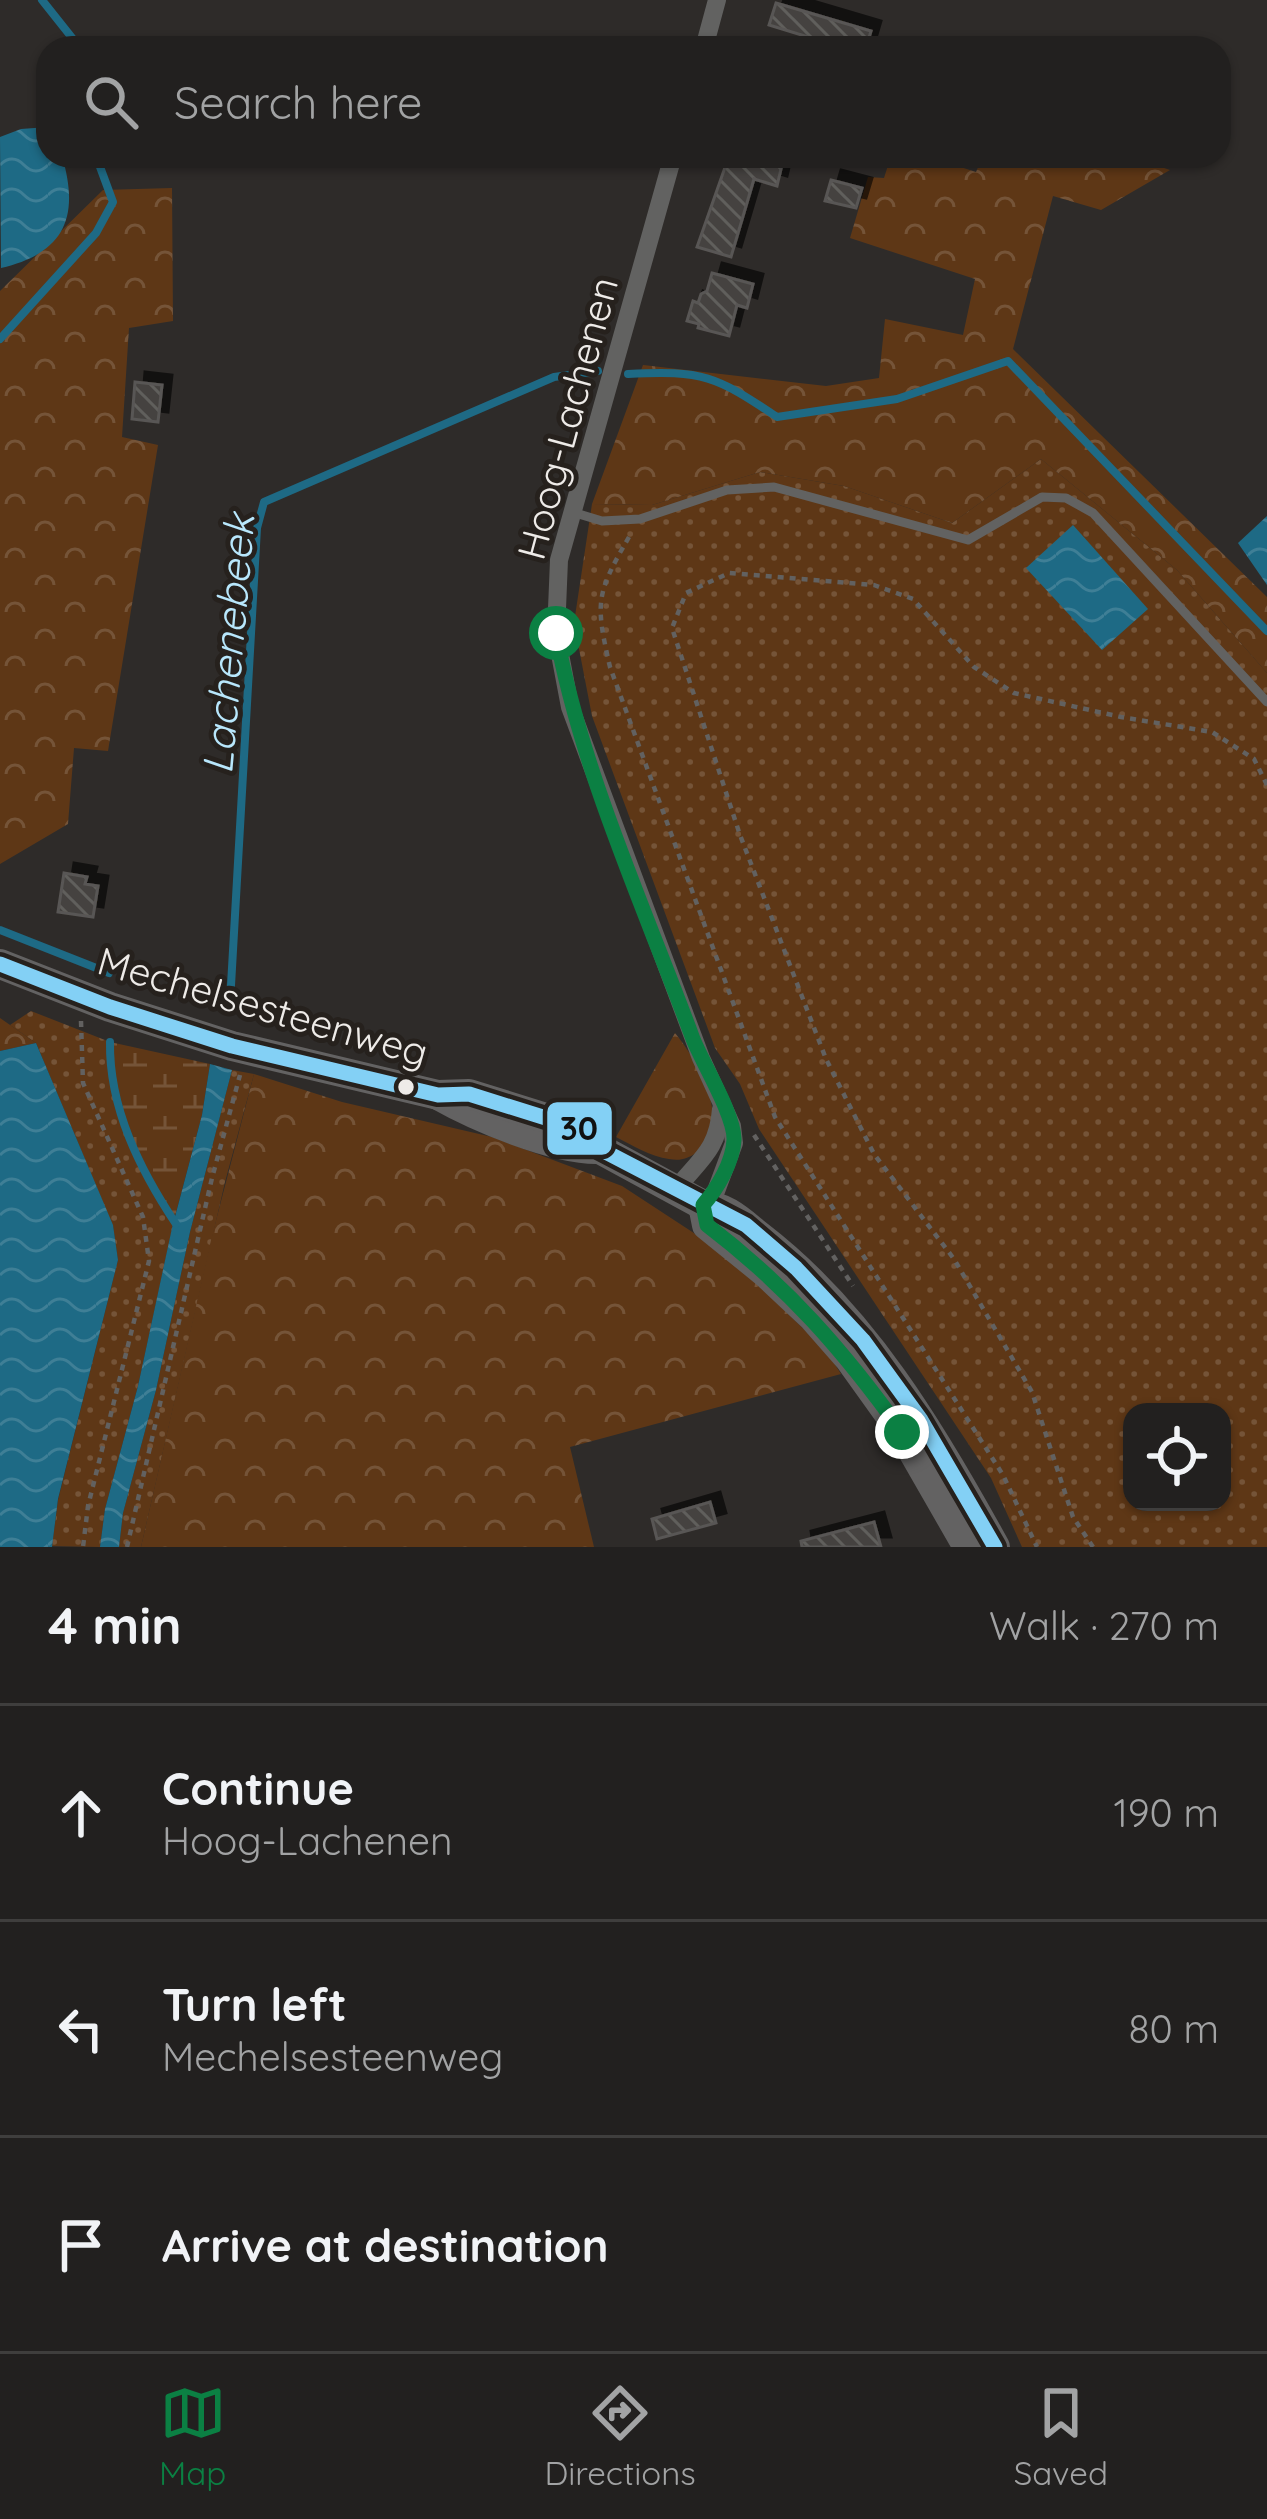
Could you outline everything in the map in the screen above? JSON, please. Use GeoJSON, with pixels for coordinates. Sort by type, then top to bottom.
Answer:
{"type":"FeatureCollection","features":[{"type":"Feature","properties":{"kind":"main road","name":"Mechelsesteenweg"},"geometry":{"type":"LineString","coordinates":[[1,965],[232,1046],[438,1095],[576,1150],[600,1149],[703,1205],[722,1207],[774,1247],[858,1334],[932,1436],[995,1547]]}},
{"type":"Feature","properties":{"kind":"main road","name":"Mechelsesteenweg"},"geometry":{"type":"LineString","coordinates":[[703,1205],[707,1225],[797,1302],[849,1358],[902,1432],[968,1547]]}},
{"type":"Feature","properties":{"kind":"street"},"geometry":{"type":"LineString","coordinates":[[707,36],[717,0]]}},
{"type":"Feature","properties":{"kind":"street","name":"Hoog-Lachenen"},"geometry":{"type":"LineString","coordinates":[[670,168],[559,560],[556,633],[570,707],[700,1058],[732,1126],[734,1143],[716,1191],[703,1205]]}},
{"type":"Feature","properties":{"kind":"street"},"geometry":{"type":"LineString","coordinates":[[676,1189],[711,1150],[722,1105]]}},
{"type":"Feature","properties":{"kind":"lane"},"geometry":{"type":"LineString","coordinates":[[572,512],[602,521],[640,519],[727,490],[774,487],[968,540],[1042,497],[1066,499],[1093,513],[1267,702]]}},
{"type":"Feature","properties":{"kind":"path"},"geometry":{"type":"LineString","coordinates":[[640,519],[602,584],[598,615],[610,667],[775,1118],[1003,1475],[1036,1547]]}},
{"type":"Feature","properties":{"kind":"path"},"geometry":{"type":"LineString","coordinates":[[1093,1547],[1073,1517],[1032,1392],[954,1259],[874,1154],[826,1059],[740,835],[672,628],[686,593],[730,573],[874,585],[913,599],[974,667],[1014,693],[1212,732],[1253,759],[1267,785]]}},
{"type":"Feature","properties":{"kind":"path"},"geometry":{"type":"LineString","coordinates":[[63,1014],[81,1022],[83,1083],[143,1217],[149,1261],[88,1506],[83,1547]]}},
{"type":"Feature","properties":{"kind":"path"},"geometry":{"type":"LineString","coordinates":[[127,1547],[243,1063]]}},
{"type":"Feature","properties":{"kind":"path"},"geometry":{"type":"LineString","coordinates":[[751,1126],[790,1193]]}},
{"type":"Feature","properties":{"kind":"green space"},"geometry":{"type":"Polygon","coordinates":[[[887,168],[1170,170],[1101,210],[1053,196],[1013,349],[1267,597],[1267,673],[1177,570],[1041,459],[952,523],[844,486],[760,472],[652,505],[592,504],[643,365],[826,386],[879,378],[885,319],[963,335],[975,279],[850,238],[868,177],[884,178],[887,168]]]}},
{"type":"Feature","properties":{"kind":"green space"},"geometry":{"type":"Polygon","coordinates":[[[172,188],[173,321],[129,328],[122,437],[158,445],[108,751],[74,748],[68,824],[0,864],[0,291],[103,190],[172,188]]]}},
{"type":"Feature","properties":{"kind":"green space"},"geometry":{"type":"Polygon","coordinates":[[[1041,459],[1177,570],[1267,673],[1267,1547],[1022,1547],[991,1478],[759,1129],[740,1084],[715,1048],[592,716],[574,623],[592,504],[652,505],[760,472],[844,486],[952,523],[1041,459]]]}},
{"type":"Feature","properties":{"kind":"green space"},"geometry":{"type":"Polygon","coordinates":[[[31,1011],[110,1042],[124,1128],[174,1220],[100,1547],[52,1546],[58,1500],[118,1260],[113,1226],[36,1043],[10,1025],[31,1011]]]}},
{"type":"Feature","properties":{"kind":"green space"},"geometry":{"type":"Polygon","coordinates":[[[0,1018],[36,1043],[0,1051],[0,1018]]]}},
{"type":"Feature","properties":{"kind":"green space"},"geometry":{"type":"Polygon","coordinates":[[[675,1033],[702,1076],[713,1110],[707,1141],[693,1155],[677,1160],[655,1156],[616,1137],[675,1033]]]}},
{"type":"Feature","properties":{"kind":"green space"},"geometry":{"type":"Polygon","coordinates":[[[110,1042],[210,1064],[202,1115],[174,1220],[121,1113],[110,1042]]]}},
{"type":"Feature","properties":{"kind":"green space"},"geometry":{"type":"Polygon","coordinates":[[[232,1070],[254,1074],[141,1547],[119,1547],[123,1513],[232,1070]]]}},
{"type":"Feature","properties":{"kind":"green space"},"geometry":{"type":"Polygon","coordinates":[[[254,1074],[342,1102],[492,1137],[622,1186],[729,1256],[827,1352],[841,1374],[570,1447],[594,1547],[141,1547],[254,1074]]]}},
{"type":"Feature","properties":{"kind":"water"},"geometry":{"type":"Polygon","coordinates":[[[36,128],[36,168],[65,168],[67,214],[53,242],[40,253],[1,268],[0,137],[36,128]]]}},
{"type":"Feature","properties":{"kind":"water"},"geometry":{"type":"Polygon","coordinates":[[[1267,516],[1267,585],[1238,543],[1267,516]]]}},
{"type":"Feature","properties":{"kind":"water"},"geometry":{"type":"Polygon","coordinates":[[[1073,525],[1148,609],[1102,650],[1026,568],[1073,525]]]}},
{"type":"Feature","properties":{"kind":"water"},"geometry":{"type":"Polygon","coordinates":[[[36,1043],[113,1225],[118,1260],[58,1499],[52,1547],[0,1547],[0,1051],[36,1043]]]}},
{"type":"Feature","properties":{"kind":"water"},"geometry":{"type":"Polygon","coordinates":[[[210,1064],[232,1070],[123,1513],[119,1547],[100,1547],[105,1509],[202,1115],[210,1064]]]}},
{"type":"Feature","properties":{"kind":"building"},"geometry":{"type":"Polygon","coordinates":[[[776,3],[871,31],[870,36],[805,36],[769,25],[776,3]]]}},
{"type":"Feature","properties":{"kind":"building"},"geometry":{"type":"Polygon","coordinates":[[[725,168],[781,168],[777,186],[754,179],[731,257],[697,247],[725,168]]]}},
{"type":"Feature","properties":{"kind":"building"},"geometry":{"type":"Polygon","coordinates":[[[831,180],[862,188],[856,208],[825,201],[831,180]]]}},
{"type":"Feature","properties":{"kind":"building"},"geometry":{"type":"Polygon","coordinates":[[[712,273],[753,284],[747,308],[737,305],[729,336],[687,321],[693,301],[698,303],[707,291],[712,273]]]}},
{"type":"Feature","properties":{"kind":"building"},"geometry":{"type":"Polygon","coordinates":[[[135,382],[162,385],[158,422],[132,419],[135,382]]]}},
{"type":"Feature","properties":{"kind":"building"},"geometry":{"type":"Polygon","coordinates":[[[64,873],[87,877],[85,884],[98,886],[93,917],[58,912],[64,873]]]}},
{"type":"Feature","properties":{"kind":"building"},"geometry":{"type":"Polygon","coordinates":[[[710,1502],[716,1523],[657,1539],[652,1519],[710,1502]]]}},
{"type":"Feature","properties":{"kind":"building"},"geometry":{"type":"Polygon","coordinates":[[[874,1522],[881,1547],[802,1547],[801,1541],[874,1522]]]}},
{"type":"Feature","properties":{"kind":"waterway"},"geometry":{"type":"LineString","coordinates":[[42,0],[71,36]]}},
{"type":"Feature","properties":{"kind":"waterway"},"geometry":{"type":"LineString","coordinates":[[0,339],[96,233],[113,202],[100,168]]}},
{"type":"Feature","properties":{"kind":"waterway","name":"Lachenebeek"},"geometry":{"type":"LineString","coordinates":[[628,374],[674,373],[708,379],[777,417],[897,399],[1008,361],[1267,631]]}},
{"type":"Feature","properties":{"kind":"waterway","name":"Lachenebeek"},"geometry":{"type":"LineString","coordinates":[[230,1003],[257,528],[264,502],[554,377],[598,371]]}},
{"type":"Feature","properties":{"kind":"waterway"},"geometry":{"type":"LineString","coordinates":[[0,930],[109,973]]}},
{"type":"Feature","properties":{"kind":"waterway"},"geometry":{"type":"LineString","coordinates":[[110,1042],[115,1091],[129,1138],[176,1224]]}},
{"type":"Feature","properties":{"kind":"transit line","name":"30"},"geometry":{"type":"LineString","coordinates":[[0,964],[110,1007],[232,1046],[438,1095],[469,1094],[581,1129],[600,1149],[746,1225],[796,1268],[863,1340],[921,1420],[995,1547]]}},
{"type":"Feature","properties":{"kind":"route"},"geometry":{"type":"LineString","coordinates":[[556,633],[570,707],[700,1058],[732,1126],[734,1143],[716,1191],[703,1205],[707,1225],[813,1317],[902,1432]]}}]}
